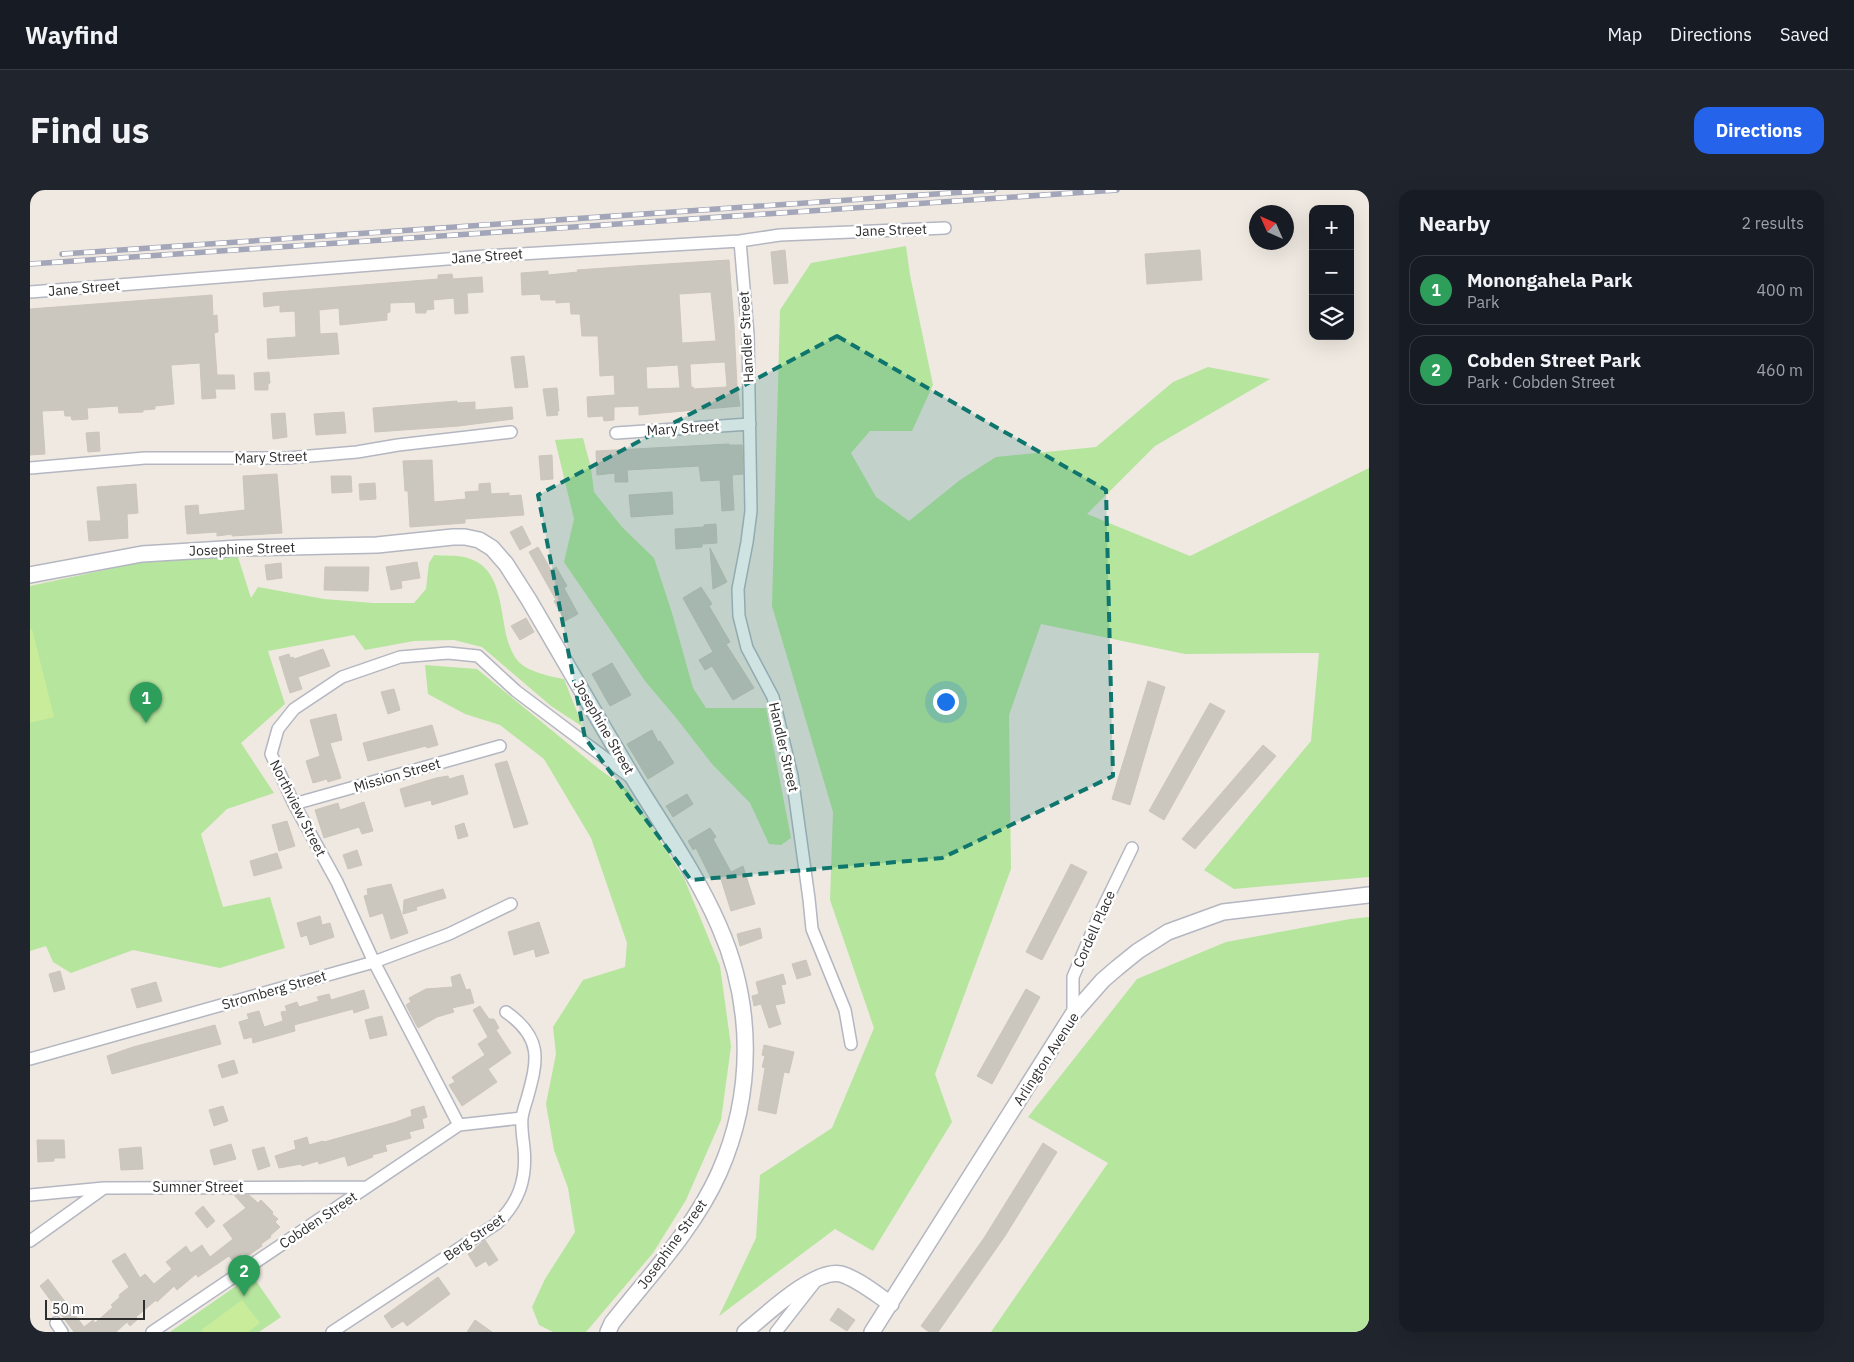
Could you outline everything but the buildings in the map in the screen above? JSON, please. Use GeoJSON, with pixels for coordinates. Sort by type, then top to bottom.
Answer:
{"type":"FeatureCollection","features":[{"type":"Feature","properties":{"kind":"street","name":"Jane Street"},"geometry":{"type":"LineString","coordinates":[[30,292],[484,256],[740,241],[780,235],[945,228]]}},
{"type":"Feature","properties":{"kind":"street","name":"Handler Street"},"geometry":{"type":"LineString","coordinates":[[740,241],[748,335],[751,511],[738,589],[739,616],[747,648],[773,697],[792,776],[812,930],[846,1010],[851,1044]]}},
{"type":"Feature","properties":{"kind":"street","name":"Mary Street"},"geometry":{"type":"LineString","coordinates":[[616,433],[750,424]]}},
{"type":"Feature","properties":{"kind":"street","name":"Mary Street"},"geometry":{"type":"LineString","coordinates":[[30,468],[146,458],[287,458],[357,452],[398,445],[511,432]]}},
{"type":"Feature","properties":{"kind":"street","name":"Josephine Street"},"geometry":{"type":"LineString","coordinates":[[30,575],[142,554],[240,548],[377,545],[453,537],[478,540],[492,548],[506,564],[709,905],[733,961],[744,1018],[746,1057],[739,1113],[732,1140],[715,1181],[696,1214],[612,1323],[608,1332]]}},
{"type":"Feature","properties":{"kind":"street","name":"Northview Street"},"geometry":{"type":"LineString","coordinates":[[459,1125],[374,962],[337,882],[294,804],[271,754],[278,729],[294,709],[342,677],[400,657],[448,653],[478,656],[516,691],[634,779]]}},
{"type":"Feature","properties":{"kind":"street","name":"Mission Street"},"geometry":{"type":"LineString","coordinates":[[294,804],[500,746]]}},
{"type":"Feature","properties":{"kind":"street","name":"Cordell Place"},"geometry":{"type":"LineString","coordinates":[[1073,1014],[1073,977],[1132,848]]}},
{"type":"Feature","properties":{"kind":"street","name":"Arlington Avenue"},"geometry":{"type":"LineString","coordinates":[[872,1332],[1073,1014],[1103,980],[1138,951],[1168,932],[1223,912],[1369,895]]}},
{"type":"Feature","properties":{"kind":"street","name":"Stromberg Street"},"geometry":{"type":"LineString","coordinates":[[30,1059],[374,962],[449,934],[511,904]]}},
{"type":"Feature","properties":{"kind":"street","name":"Berg Street"},"geometry":{"type":"LineString","coordinates":[[332,1332],[496,1224],[508,1212],[523,1182],[526,1162],[522,1118],[534,1073],[536,1055],[530,1036],[520,1022],[506,1012]]}},
{"type":"Feature","properties":{"kind":"street"},"geometry":{"type":"LineString","coordinates":[[459,1125],[522,1118]]}},
{"type":"Feature","properties":{"kind":"street","name":"Cobden Street"},"geometry":{"type":"LineString","coordinates":[[152,1332],[459,1125]]}},
{"type":"Feature","properties":{"kind":"street","name":"Sumner Street"},"geometry":{"type":"LineString","coordinates":[[30,1195],[104,1188],[366,1187]]}},
{"type":"Feature","properties":{"kind":"street"},"geometry":{"type":"LineString","coordinates":[[30,1241],[104,1188]]}},
{"type":"Feature","properties":{"kind":"street"},"geometry":{"type":"LineString","coordinates":[[744,1332],[806,1284],[820,1276],[830,1274],[841,1274],[852,1279],[890,1304]]}},
{"type":"Feature","properties":{"kind":"street"},"geometry":{"type":"LineString","coordinates":[[776,1332],[820,1276]]}},
{"type":"Feature","properties":{"kind":"highlighted area"},"geometry":{"type":"Polygon","coordinates":[[[837,336],[1106,490],[1113,776],[942,858],[691,880],[585,738],[538,495],[837,336]]]}},
{"type":"Feature","properties":{"kind":"green space"},"geometry":{"type":"Polygon","coordinates":[[[906,246],[910,275],[933,385],[912,431],[870,431],[851,453],[876,497],[909,521],[960,480],[996,457],[1096,447],[1173,382],[1208,367],[1270,379],[1155,446],[1087,514],[1190,556],[1369,468],[1369,877],[1234,889],[1204,870],[1311,741],[1319,653],[1185,654],[1041,624],[1009,715],[1011,869],[935,1074],[952,1122],[873,1251],[835,1229],[719,1316],[756,1238],[760,1175],[832,1128],[874,1028],[830,900],[833,812],[772,606],[780,310],[811,263],[906,246]]]}},
{"type":"Feature","properties":{"kind":"green space"},"geometry":{"type":"Polygon","coordinates":[[[583,438],[591,468],[594,492],[622,527],[654,558],[693,688],[706,708],[766,708],[791,838],[781,845],[769,844],[750,803],[712,764],[645,681],[564,562],[574,519],[555,440],[583,438]]]}},
{"type":"Feature","properties":{"kind":"green space"},"geometry":{"type":"Polygon","coordinates":[[[434,555],[464,557],[479,563],[490,574],[496,587],[506,634],[511,649],[518,661],[533,671],[564,679],[583,727],[551,706],[482,647],[454,640],[414,641],[365,650],[354,635],[268,651],[285,704],[241,743],[274,793],[227,809],[201,834],[223,907],[270,897],[285,948],[220,968],[133,950],[71,973],[53,962],[46,946],[30,951],[30,586],[146,561],[238,557],[251,598],[258,587],[324,599],[373,603],[414,603],[426,589],[429,563],[434,555]]]}},
{"type":"Feature","properties":{"kind":"green space"},"geometry":{"type":"Polygon","coordinates":[[[30,629],[32,629],[54,717],[30,723],[30,629]]]}},
{"type":"Feature","properties":{"kind":"green space"},"geometry":{"type":"Polygon","coordinates":[[[425,665],[477,669],[599,769],[628,790],[684,878],[720,966],[731,1046],[721,1120],[686,1200],[653,1253],[586,1332],[553,1332],[539,1325],[532,1307],[545,1279],[575,1232],[568,1188],[554,1150],[546,1104],[556,1054],[553,1027],[583,980],[625,967],[627,943],[591,838],[544,759],[500,725],[465,714],[428,694],[425,665]]]}},
{"type":"Feature","properties":{"kind":"green space"},"geometry":{"type":"Polygon","coordinates":[[[1369,917],[1369,1332],[991,1332],[1108,1163],[1028,1117],[1137,979],[1226,942],[1369,917]]]}},
{"type":"Feature","properties":{"kind":"green space"},"geometry":{"type":"Polygon","coordinates":[[[252,1275],[281,1317],[259,1332],[170,1332],[252,1275]]]}},
{"type":"Feature","properties":{"kind":"green space"},"geometry":{"type":"Polygon","coordinates":[[[242,1300],[260,1323],[248,1332],[203,1332],[201,1330],[242,1300]]]}},
{"type":"Feature","properties":{"kind":"railway"},"geometry":{"type":"LineString","coordinates":[[62,254],[994,190]]}},
{"type":"Feature","properties":{"kind":"railway"},"geometry":{"type":"LineString","coordinates":[[30,264],[1117,190]]}},
{"type":"Feature","properties":{"kind":"place","name":"Monongahela Park"},"geometry":{"type":"Point","coordinates":[146,723]}},
{"type":"Feature","properties":{"kind":"place","name":"Cobden Street Park"},"geometry":{"type":"Point","coordinates":[244,1296]}}]}
